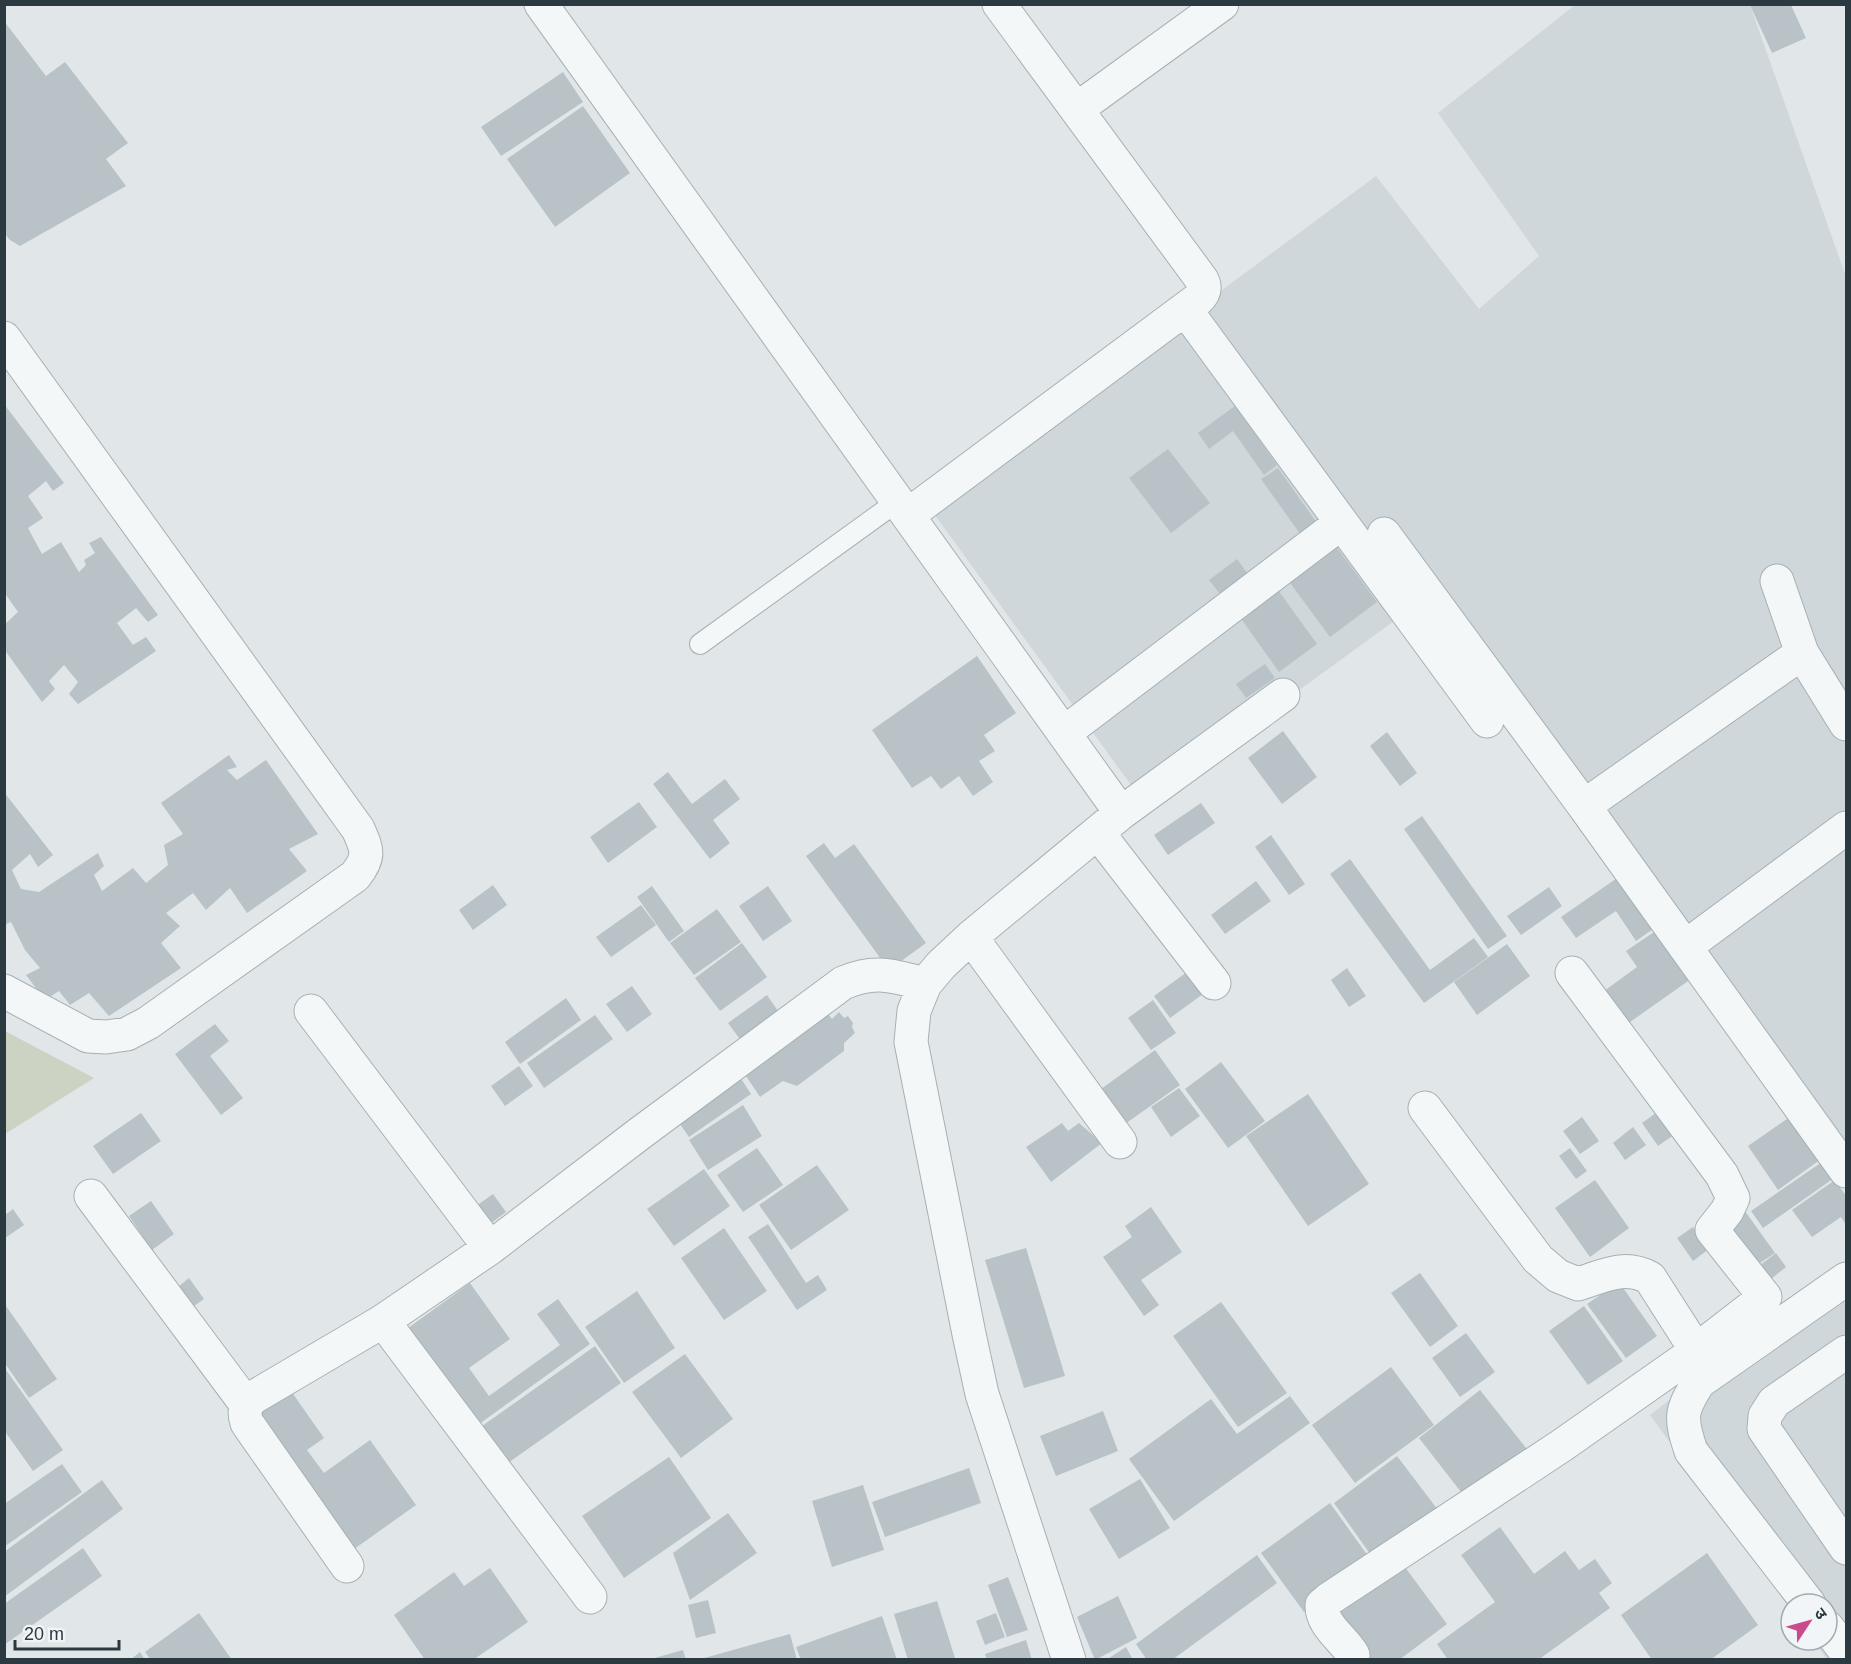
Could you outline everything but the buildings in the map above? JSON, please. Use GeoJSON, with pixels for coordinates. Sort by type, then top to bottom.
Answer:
{"type":"FeatureCollection","features":[{"type":"Feature","properties":{"kind":"street"},"geometry":{"type":"LineString","coordinates":[[541,4],[1064,733],[1110,823],[1214,983]]}},
{"type":"Feature","properties":{"kind":"street"},"geometry":{"type":"LineString","coordinates":[[903,508],[1185,309],[1202,295],[1205,286],[999,4]]}},
{"type":"Feature","properties":{"kind":"street"},"geometry":{"type":"LineString","coordinates":[[1077,110],[1222,4]]}},
{"type":"Feature","properties":{"kind":"street"},"geometry":{"type":"LineString","coordinates":[[1185,309],[1487,722]]}},
{"type":"Feature","properties":{"kind":"street"},"geometry":{"type":"LineString","coordinates":[[4,338],[358,829],[366,846],[365,864],[355,876],[148,1023],[127,1034],[88,1036],[4,991]]}},
{"type":"Feature","properties":{"kind":"street"},"geometry":{"type":"LineString","coordinates":[[1064,733],[1341,523]]}},
{"type":"Feature","properties":{"kind":"street"},"geometry":{"type":"LineString","coordinates":[[1384,534],[1846,1171]]}},
{"type":"Feature","properties":{"kind":"street"},"geometry":{"type":"LineString","coordinates":[[1777,581],[1802,652],[1846,723]]}},
{"type":"Feature","properties":{"kind":"street"},"geometry":{"type":"LineString","coordinates":[[1584,807],[1802,652]]}},
{"type":"Feature","properties":{"kind":"street"},"geometry":{"type":"LineString","coordinates":[[1069,1659],[982,1394],[911,1042],[914,1011],[925,984],[941,965],[971,938],[1110,823],[1283,694]]}},
{"type":"Feature","properties":{"kind":"street"},"geometry":{"type":"LineString","coordinates":[[1685,947],[1846,828]]}},
{"type":"Feature","properties":{"kind":"street"},"geometry":{"type":"LineString","coordinates":[[971,938],[1120,1142]]}},
{"type":"Feature","properties":{"kind":"street"},"geometry":{"type":"LineString","coordinates":[[347,1566],[247,1423],[244,1414],[246,1404],[254,1397],[383,1321],[490,1248],[843,982],[859,976],[878,973],[925,984]]}},
{"type":"Feature","properties":{"kind":"street"},"geometry":{"type":"LineString","coordinates":[[1352,1659],[1353,1655],[1349,1648],[1324,1619],[1322,1605],[1561,1446],[1685,1359],[1765,1297],[1712,1230],[1727,1211],[1733,1198],[1722,1174],[1572,973]]}},
{"type":"Feature","properties":{"kind":"street"},"geometry":{"type":"LineString","coordinates":[[311,1011],[490,1248]]}},
{"type":"Feature","properties":{"kind":"street"},"geometry":{"type":"LineString","coordinates":[[1425,1108],[1538,1259],[1558,1276],[1578,1284],[1624,1270],[1639,1272],[1650,1278],[1696,1350]]}},
{"type":"Feature","properties":{"kind":"street"},"geometry":{"type":"LineString","coordinates":[[91,1196],[246,1404]]}},
{"type":"Feature","properties":{"kind":"street"},"geometry":{"type":"LineString","coordinates":[[1800,1592],[1690,1450],[1683,1429],[1685,1404],[1699,1383],[1846,1279]]}},
{"type":"Feature","properties":{"kind":"street"},"geometry":{"type":"LineString","coordinates":[[383,1321],[590,1597]]}},
{"type":"Feature","properties":{"kind":"street"},"geometry":{"type":"LineString","coordinates":[[1846,1352],[1774,1402],[1765,1416],[1764,1428],[1846,1548]]}},
{"type":"Feature","properties":{"kind":"lane"},"geometry":{"type":"LineString","coordinates":[[700,644],[903,508]]}},
{"type":"Feature","properties":{"kind":"shaded area"},"geometry":{"type":"Polygon","coordinates":[[[1575,5],[1750,5],[1846,277],[1846,1151],[1419,603],[1144,803],[929,507],[1376,176],[1479,309],[1539,256],[1438,113],[1575,5]]]}},
{"type":"Feature","properties":{"kind":"shaded area"},"geometry":{"type":"Polygon","coordinates":[[[1846,1263],[1846,1659],[1827,1659],[1822,1652],[1839,1652],[1839,1592],[1779,1593],[1650,1415],[1846,1263]]]}},
{"type":"Feature","properties":{"kind":"green space"},"geometry":{"type":"Polygon","coordinates":[[[5,1031],[94,1078],[5,1134],[5,1031]]]}}]}
